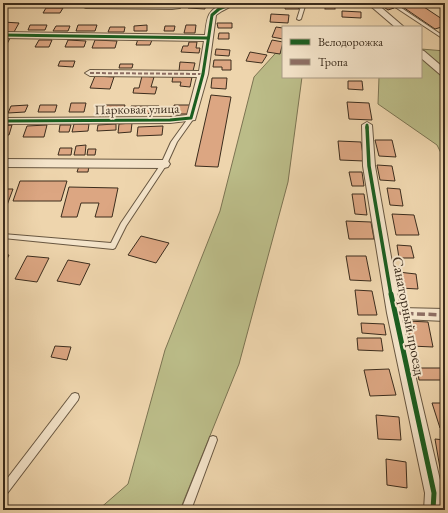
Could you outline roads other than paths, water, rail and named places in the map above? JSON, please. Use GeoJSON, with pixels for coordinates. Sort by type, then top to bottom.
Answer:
{"type":"FeatureCollection","features":[{"type":"Feature","properties":{"kind":"street","name":"Парковая улица"},"geometry":{"type":"LineString","coordinates":[[3,121],[170,120],[191,118],[203,74],[212,15],[215,11],[233,3]]}},
{"type":"Feature","properties":{"kind":"street"},"geometry":{"type":"LineString","coordinates":[[370,3],[399,26]]}},
{"type":"Feature","properties":{"kind":"street"},"geometry":{"type":"LineString","coordinates":[[3,35],[208,38]]}},
{"type":"Feature","properties":{"kind":"street"},"geometry":{"type":"LineString","coordinates":[[422,54],[445,74]]}},
{"type":"Feature","properties":{"kind":"street"},"geometry":{"type":"LineString","coordinates":[[90,73],[203,74]]}},
{"type":"Feature","properties":{"kind":"street","name":"Санаторный проезд"},"geometry":{"type":"LineString","coordinates":[[367,125],[369,166],[394,313],[434,493],[433,510]]}},
{"type":"Feature","properties":{"kind":"street"},"geometry":{"type":"LineString","coordinates":[[3,163],[164,164]]}},
{"type":"Feature","properties":{"kind":"street"},"geometry":{"type":"LineString","coordinates":[[394,313],[445,315]]}},
{"type":"Feature","properties":{"kind":"lane"},"geometry":{"type":"LineString","coordinates":[[86,7],[172,8],[180,6],[182,3]]}},
{"type":"Feature","properties":{"kind":"lane"},"geometry":{"type":"LineString","coordinates":[[300,19],[304,3]]}},
{"type":"Feature","properties":{"kind":"lane"},"geometry":{"type":"LineString","coordinates":[[391,3],[445,38]]}},
{"type":"Feature","properties":{"kind":"lane"},"geometry":{"type":"LineString","coordinates":[[438,34],[445,33]]}},
{"type":"Feature","properties":{"kind":"lane"},"geometry":{"type":"LineString","coordinates":[[3,236],[113,246],[123,224],[164,164],[174,142],[191,118]]}},
{"type":"Feature","properties":{"kind":"lane"},"geometry":{"type":"LineString","coordinates":[[3,492],[75,398]]}},
{"type":"Feature","properties":{"kind":"lane"},"geometry":{"type":"LineString","coordinates":[[186,510],[213,440]]}}]}
